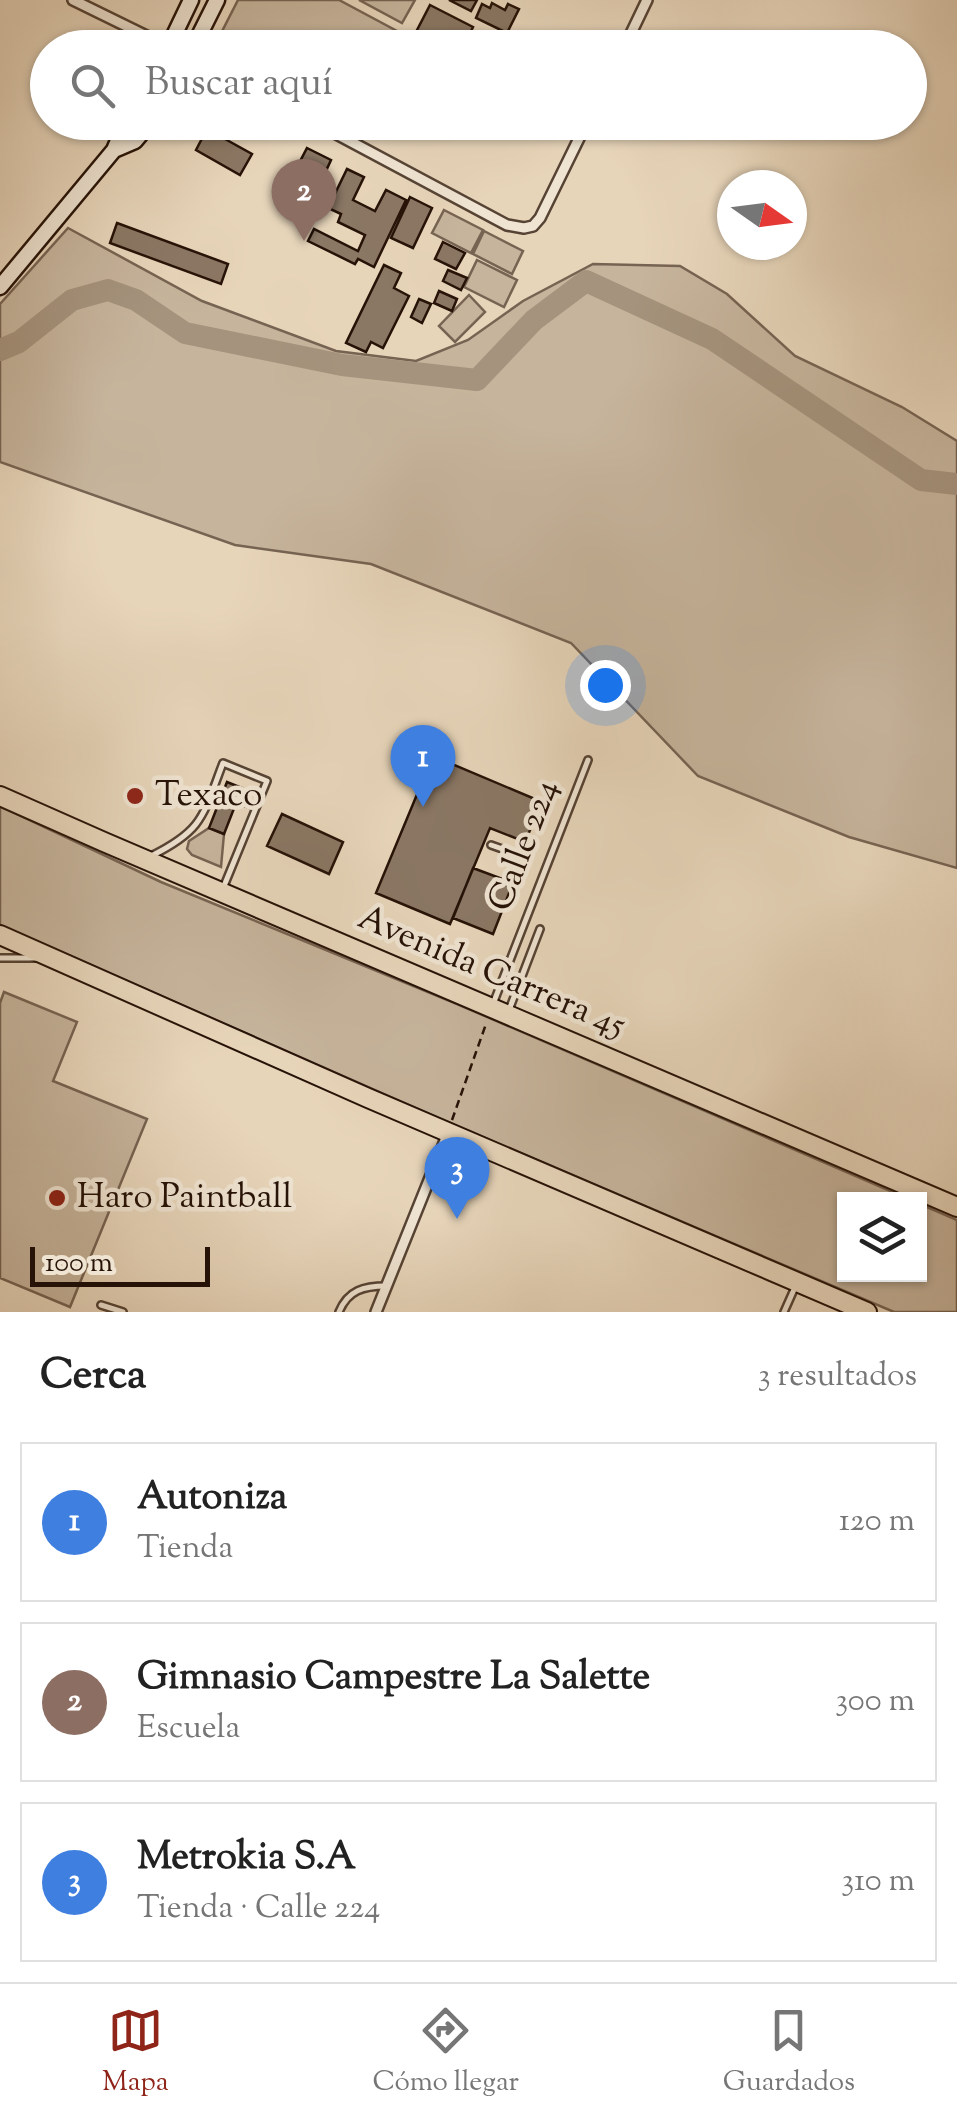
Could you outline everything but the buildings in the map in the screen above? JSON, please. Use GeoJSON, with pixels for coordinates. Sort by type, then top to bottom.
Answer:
{"type":"FeatureCollection","features":[{"type":"Feature","properties":{"kind":"highway","name":"Avenida Carrera 45"},"geometry":{"type":"LineString","coordinates":[[0,796],[957,1207]]}},
{"type":"Feature","properties":{"kind":"highway"},"geometry":{"type":"LineString","coordinates":[[0,934],[448,1133],[867,1312]]}},
{"type":"Feature","properties":{"kind":"street"},"geometry":{"type":"LineString","coordinates":[[73,0],[134,30]]}},
{"type":"Feature","properties":{"kind":"street"},"geometry":{"type":"LineString","coordinates":[[177,30],[191,0]]}},
{"type":"Feature","properties":{"kind":"street"},"geometry":{"type":"LineString","coordinates":[[202,30],[218,0]]}},
{"type":"Feature","properties":{"kind":"street"},"geometry":{"type":"LineString","coordinates":[[633,30],[647,0]]}},
{"type":"Feature","properties":{"kind":"street"},"geometry":{"type":"LineString","coordinates":[[0,287],[118,140]]}},
{"type":"Feature","properties":{"kind":"street"},"geometry":{"type":"LineString","coordinates":[[114,150],[136,140]]}},
{"type":"Feature","properties":{"kind":"street"},"geometry":{"type":"LineString","coordinates":[[348,140],[507,225],[533,226],[578,140]]}},
{"type":"Feature","properties":{"kind":"street"},"geometry":{"type":"LineString","coordinates":[[376,1312],[448,1133]]}},
{"type":"Feature","properties":{"kind":"lane","name":"Calle 224"},"geometry":{"type":"LineString","coordinates":[[500,1012],[588,760]]}},
{"type":"Feature","properties":{"kind":"lane"},"geometry":{"type":"LineString","coordinates":[[144,859],[192,832],[223,764],[267,780],[221,892]]}},
{"type":"Feature","properties":{"kind":"lane"},"geometry":{"type":"LineString","coordinates":[[213,790],[223,794]]}},
{"type":"Feature","properties":{"kind":"lane"},"geometry":{"type":"LineString","coordinates":[[238,799],[256,807]]}},
{"type":"Feature","properties":{"kind":"lane"},"geometry":{"type":"LineString","coordinates":[[491,845],[528,858]]}},
{"type":"Feature","properties":{"kind":"lane"},"geometry":{"type":"LineString","coordinates":[[500,1012],[540,929]]}},
{"type":"Feature","properties":{"kind":"lane"},"geometry":{"type":"LineString","coordinates":[[0,958],[54,958]]}},
{"type":"Feature","properties":{"kind":"lane"},"geometry":{"type":"LineString","coordinates":[[784,1312],[797,1282]]}},
{"type":"Feature","properties":{"kind":"lane"},"geometry":{"type":"LineString","coordinates":[[339,1312],[343,1302],[357,1290],[386,1286]]}},
{"type":"Feature","properties":{"kind":"lane"},"geometry":{"type":"LineString","coordinates":[[101,1305],[124,1312]]}},
{"type":"Feature","properties":{"kind":"path"},"geometry":{"type":"LineString","coordinates":[[448,1133],[500,1012]]}},
{"type":"Feature","properties":{"kind":"shaded area"},"geometry":{"type":"Polygon","coordinates":[[[238,0],[339,0],[395,30],[223,30],[238,0]]]}},
{"type":"Feature","properties":{"kind":"shaded area"},"geometry":{"type":"Polygon","coordinates":[[[359,0],[415,0],[402,23],[359,0]]]}},
{"type":"Feature","properties":{"kind":"shaded area"},"geometry":{"type":"Polygon","coordinates":[[[444,210],[483,230],[471,253],[432,233],[444,210]]]}},
{"type":"Feature","properties":{"kind":"shaded area"},"geometry":{"type":"Polygon","coordinates":[[[68,228],[202,301],[336,351],[416,361],[468,340],[523,301],[593,264],[680,266],[727,294],[795,356],[902,407],[957,441],[957,868],[849,837],[698,776],[571,643],[371,564],[235,545],[0,462],[0,304],[68,228]]]}},
{"type":"Feature","properties":{"kind":"shaded area"},"geometry":{"type":"Polygon","coordinates":[[[484,231],[523,251],[512,274],[473,254],[484,231]]]}},
{"type":"Feature","properties":{"kind":"shaded area"},"geometry":{"type":"Polygon","coordinates":[[[477,260],[517,280],[504,307],[464,287],[477,260]]]}},
{"type":"Feature","properties":{"kind":"shaded area"},"geometry":{"type":"Polygon","coordinates":[[[469,295],[485,312],[455,342],[439,326],[469,295]]]}},
{"type":"Feature","properties":{"kind":"shaded area"},"geometry":{"type":"Polygon","coordinates":[[[0,806],[161,882],[457,1004],[893,1192],[837,1192],[837,1282],[927,1282],[927,1207],[957,1220],[957,1312],[894,1312],[0,925],[0,806]]]}},
{"type":"Feature","properties":{"kind":"shaded area"},"geometry":{"type":"Polygon","coordinates":[[[209,828],[224,834],[221,867],[187,849],[189,841],[209,828]]]}},
{"type":"Feature","properties":{"kind":"shaded area","name":"Haro Paintball"},"geometry":{"type":"Polygon","coordinates":[[[4,992],[77,1022],[53,1081],[147,1119],[70,1307],[0,1278],[0,1003],[4,992]]]}},
{"type":"Feature","properties":{"kind":"waterway"},"geometry":{"type":"LineString","coordinates":[[0,350],[19,342],[72,300],[108,290],[136,300],[185,333],[342,365],[477,380],[534,320],[586,281],[712,339],[921,480],[957,484]]}},
{"type":"Feature","properties":{"kind":"place","name":"Gimnasio Campestre La Salette"},"geometry":{"type":"Point","coordinates":[304,241]}},
{"type":"Feature","properties":{"kind":"place","name":"Texaco"},"geometry":{"type":"Point","coordinates":[135,796]}},
{"type":"Feature","properties":{"kind":"place","name":"Autoniza"},"geometry":{"type":"Point","coordinates":[423,807]}},
{"type":"Feature","properties":{"kind":"place","name":"Haro Paintball"},"geometry":{"type":"Point","coordinates":[57,1198]}},
{"type":"Feature","properties":{"kind":"place","name":"Metrokia S.A"},"geometry":{"type":"Point","coordinates":[457,1219]}}]}
